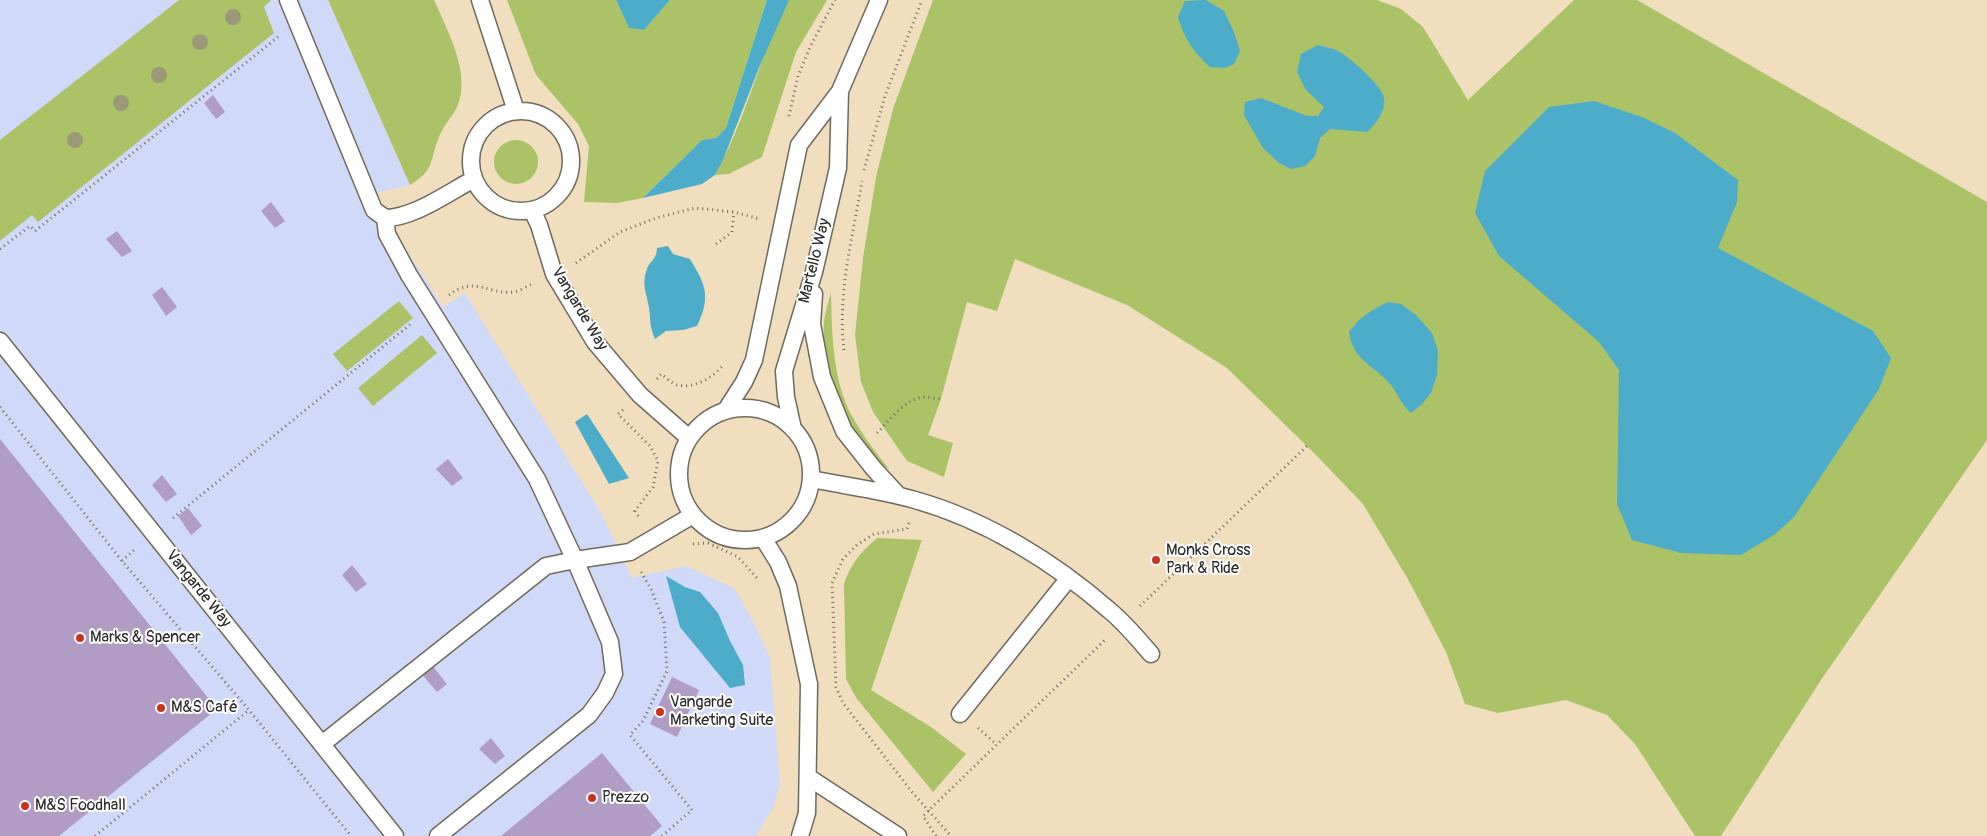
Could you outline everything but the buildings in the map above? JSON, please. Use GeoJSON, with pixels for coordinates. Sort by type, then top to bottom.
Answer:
{"type":"FeatureCollection","features":[{"type":"Feature","properties":{"kind":"lane"},"geometry":{"type":"LineString","coordinates":[[288,0],[374,210],[385,218],[398,218],[432,203],[474,179]]}},
{"type":"Feature","properties":{"kind":"lane"},"geometry":{"type":"LineString","coordinates":[[480,0],[516,111]]}},
{"type":"Feature","properties":{"kind":"lane","name":"Martello Way"},"geometry":{"type":"LineString","coordinates":[[726,410],[744,382],[754,360],[799,145],[840,91],[879,0]]}},
{"type":"Feature","properties":{"kind":"lane","name":"Martello Way"},"geometry":{"type":"LineString","coordinates":[[793,429],[786,397],[784,372],[814,272],[838,168],[840,91]]}},
{"type":"Feature","properties":{"kind":"lane"},"geometry":{"type":"LineString","coordinates":[[516,111],[531,112],[545,116],[557,126],[566,138],[570,153],[570,168],[566,182],[558,195],[546,204],[532,210],[504,208],[491,201],[481,191],[474,179],[471,164],[472,148],[478,134],[488,123],[501,115],[516,111]]}},
{"type":"Feature","properties":{"kind":"lane","name":"Vangarde Way"},"geometry":{"type":"LineString","coordinates":[[532,210],[539,225],[554,274],[595,342],[640,395],[689,438]]}},
{"type":"Feature","properties":{"kind":"lane"},"geometry":{"type":"LineString","coordinates":[[385,218],[387,234],[429,309],[537,479],[575,560],[610,642],[614,674],[605,693],[588,715],[438,836]]}},
{"type":"Feature","properties":{"kind":"lane"},"geometry":{"type":"LineString","coordinates":[[814,272],[812,324],[822,377],[844,431],[874,469],[898,495]]}},
{"type":"Feature","properties":{"kind":"lane","name":"Vangarde Way"},"geometry":{"type":"LineString","coordinates":[[0,341],[395,836]]}},
{"type":"Feature","properties":{"kind":"lane"},"geometry":{"type":"LineString","coordinates":[[744,408],[762,410],[779,417],[793,429],[803,444],[809,461],[811,479],[806,499],[796,516],[781,530],[763,538],[744,540],[724,537],[707,528],[693,515],[683,497],[678,477],[680,456],[689,438],[705,420],[726,410],[744,408]]}},
{"type":"Feature","properties":{"kind":"lane"},"geometry":{"type":"LineString","coordinates":[[811,479],[898,495],[935,506],[973,522],[1025,549],[1069,578],[1123,623],[1151,654]]}},
{"type":"Feature","properties":{"kind":"lane"},"geometry":{"type":"LineString","coordinates":[[322,744],[546,566],[630,552],[693,515]]}},
{"type":"Feature","properties":{"kind":"lane"},"geometry":{"type":"LineString","coordinates":[[763,538],[778,562],[788,586],[809,684],[807,812],[800,836]]}},
{"type":"Feature","properties":{"kind":"lane"},"geometry":{"type":"LineString","coordinates":[[960,714],[1069,578]]}},
{"type":"Feature","properties":{"kind":"lane"},"geometry":{"type":"LineString","coordinates":[[808,777],[898,836]]}},
{"type":"Feature","properties":{"kind":"path"},"geometry":{"type":"LineString","coordinates":[[844,354],[841,329],[848,255],[864,169],[885,96],[922,0]]}},
{"type":"Feature","properties":{"kind":"path"},"geometry":{"type":"LineString","coordinates":[[0,249],[30,226],[35,231],[281,34]]}},
{"type":"Feature","properties":{"kind":"path"},"geometry":{"type":"LineString","coordinates":[[122,560],[429,309],[460,287],[476,286],[514,292],[586,258],[620,232],[656,218],[695,208],[734,212],[766,221]]}},
{"type":"Feature","properties":{"kind":"path"},"geometry":{"type":"LineString","coordinates":[[716,244],[732,232],[734,212]]}},
{"type":"Feature","properties":{"kind":"path"},"geometry":{"type":"LineString","coordinates":[[871,429],[874,435],[915,399],[924,397],[941,399]]}},
{"type":"Feature","properties":{"kind":"path"},"geometry":{"type":"LineString","coordinates":[[0,406],[122,560],[249,710],[351,836]]}},
{"type":"Feature","properties":{"kind":"path"},"geometry":{"type":"LineString","coordinates":[[874,534],[857,545],[844,559],[832,583],[836,687],[843,703],[912,792],[951,836]]}},
{"type":"Feature","properties":{"kind":"path"},"geometry":{"type":"LineString","coordinates":[[630,552],[651,589],[664,622],[667,672],[644,721],[630,735],[692,810],[662,836]]}},
{"type":"Feature","properties":{"kind":"path"},"geometry":{"type":"LineString","coordinates":[[95,836],[249,710]]}},
{"type":"Feature","properties":{"kind":"shaded area"},"geometry":{"type":"Polygon","coordinates":[[[0,0],[328,0],[410,185],[375,193],[388,221],[443,307],[465,293],[601,513],[632,578],[686,566],[734,588],[752,619],[770,658],[780,784],[773,808],[756,836],[0,836],[0,0]]]}},
{"type":"Feature","properties":{"kind":"green space"},"geometry":{"type":"Polygon","coordinates":[[[179,0],[271,0],[264,7],[274,33],[38,222],[32,215],[0,241],[0,140],[179,0]]]}},
{"type":"Feature","properties":{"kind":"green space"},"geometry":{"type":"Polygon","coordinates":[[[328,0],[434,0],[451,38],[460,67],[461,94],[457,107],[441,133],[428,169],[410,185],[328,0]]]}},
{"type":"Feature","properties":{"kind":"green space"},"geometry":{"type":"Polygon","coordinates":[[[507,0],[616,0],[629,28],[644,30],[670,0],[767,0],[726,128],[716,138],[702,140],[643,198],[617,203],[584,202],[589,146],[578,124],[536,75],[507,0]]]}},
{"type":"Feature","properties":{"kind":"green space"},"geometry":{"type":"Polygon","coordinates":[[[789,0],[827,0],[796,52],[762,157],[729,174],[715,175],[735,132],[778,21],[789,0]]]}},
{"type":"Feature","properties":{"kind":"green space"},"geometry":{"type":"Polygon","coordinates":[[[933,0],[1377,0],[1401,9],[1423,27],[1468,100],[1574,0],[1637,0],[1987,202],[1987,440],[1821,680],[1721,836],[1695,836],[1635,744],[1607,715],[1566,700],[1498,713],[1465,704],[1446,652],[1409,581],[1363,504],[1227,368],[1127,305],[1015,259],[997,311],[967,302],[941,399],[928,435],[953,443],[944,477],[907,461],[873,412],[861,382],[855,335],[863,258],[876,177],[893,109],[933,0]]]}},
{"type":"Feature","properties":{"kind":"green space"},"geometry":{"type":"Polygon","coordinates":[[[520,140],[532,146],[537,153],[537,171],[532,178],[525,183],[512,184],[504,181],[497,174],[494,158],[497,150],[504,143],[520,140]]]}},
{"type":"Feature","properties":{"kind":"green space"},"geometry":{"type":"Polygon","coordinates":[[[831,292],[834,356],[840,387],[845,402],[856,423],[890,470],[874,457],[860,441],[848,423],[831,384],[824,343],[825,318],[831,292]]]}},
{"type":"Feature","properties":{"kind":"green space"},"geometry":{"type":"Polygon","coordinates":[[[399,301],[413,318],[347,371],[333,354],[399,301]]]}},
{"type":"Feature","properties":{"kind":"green space"},"geometry":{"type":"Polygon","coordinates":[[[422,335],[437,353],[373,406],[358,388],[422,335]]]}},
{"type":"Feature","properties":{"kind":"green space"},"geometry":{"type":"Polygon","coordinates":[[[877,538],[922,540],[871,690],[931,727],[966,754],[933,792],[857,699],[846,679],[844,584],[857,558],[877,538]]]}},
{"type":"Feature","properties":{"kind":"water"},"geometry":{"type":"Polygon","coordinates":[[[616,0],[670,0],[644,30],[629,28],[616,0]]]}},
{"type":"Feature","properties":{"kind":"water"},"geometry":{"type":"Polygon","coordinates":[[[767,0],[789,0],[759,68],[723,160],[715,175],[702,184],[643,198],[702,140],[716,138],[726,128],[767,0]]]}},
{"type":"Feature","properties":{"kind":"water"},"geometry":{"type":"Polygon","coordinates":[[[1206,0],[1224,11],[1240,51],[1234,64],[1225,68],[1210,67],[1198,55],[1186,38],[1178,17],[1185,1],[1206,0]]]}},
{"type":"Feature","properties":{"kind":"water"},"geometry":{"type":"Polygon","coordinates":[[[1318,45],[1338,51],[1364,72],[1378,86],[1382,93],[1384,98],[1383,108],[1377,121],[1367,132],[1330,129],[1320,138],[1315,156],[1305,166],[1291,169],[1279,163],[1263,148],[1244,115],[1245,102],[1261,98],[1307,116],[1318,116],[1324,107],[1306,90],[1297,72],[1301,54],[1318,45]]]}},
{"type":"Feature","properties":{"kind":"water"},"geometry":{"type":"Polygon","coordinates":[[[1594,101],[1642,117],[1675,133],[1738,180],[1737,202],[1718,248],[1873,331],[1891,358],[1879,389],[1794,517],[1774,535],[1741,555],[1681,553],[1632,540],[1617,504],[1619,370],[1599,342],[1499,256],[1475,213],[1485,171],[1549,107],[1594,101]]]}},
{"type":"Feature","properties":{"kind":"water"},"geometry":{"type":"Polygon","coordinates":[[[668,246],[673,254],[690,259],[703,284],[705,291],[704,307],[697,326],[683,330],[666,331],[655,339],[651,326],[644,280],[647,269],[656,255],[657,248],[668,246]]]}},
{"type":"Feature","properties":{"kind":"water"},"geometry":{"type":"Polygon","coordinates":[[[1388,302],[1401,304],[1416,315],[1432,333],[1438,351],[1437,375],[1431,393],[1411,413],[1384,377],[1359,356],[1351,342],[1349,332],[1357,322],[1366,314],[1388,302]]]}},
{"type":"Feature","properties":{"kind":"water"},"geometry":{"type":"Polygon","coordinates":[[[587,414],[629,478],[609,484],[575,422],[587,414]]]}},
{"type":"Feature","properties":{"kind":"water"},"geometry":{"type":"Polygon","coordinates":[[[666,576],[685,587],[700,592],[718,613],[743,665],[745,685],[730,688],[680,627],[666,576]]]}},
{"type":"Feature","properties":{"kind":"place","name":"Monks Cross Park & Ride"},"geometry":{"type":"Point","coordinates":[1156,560]}},
{"type":"Feature","properties":{"kind":"place","name":"Marks & Spencer"},"geometry":{"type":"Point","coordinates":[80,638]}},
{"type":"Feature","properties":{"kind":"place","name":"M&S Café"},"geometry":{"type":"Point","coordinates":[161,708]}},
{"type":"Feature","properties":{"kind":"place","name":"Vangarde Marketing Suite"},"geometry":{"type":"Point","coordinates":[660,712]}},
{"type":"Feature","properties":{"kind":"place","name":"Prezzo"},"geometry":{"type":"Point","coordinates":[592,798]}},
{"type":"Feature","properties":{"kind":"place","name":"M&S Foodhall"},"geometry":{"type":"Point","coordinates":[25,806]}}]}
